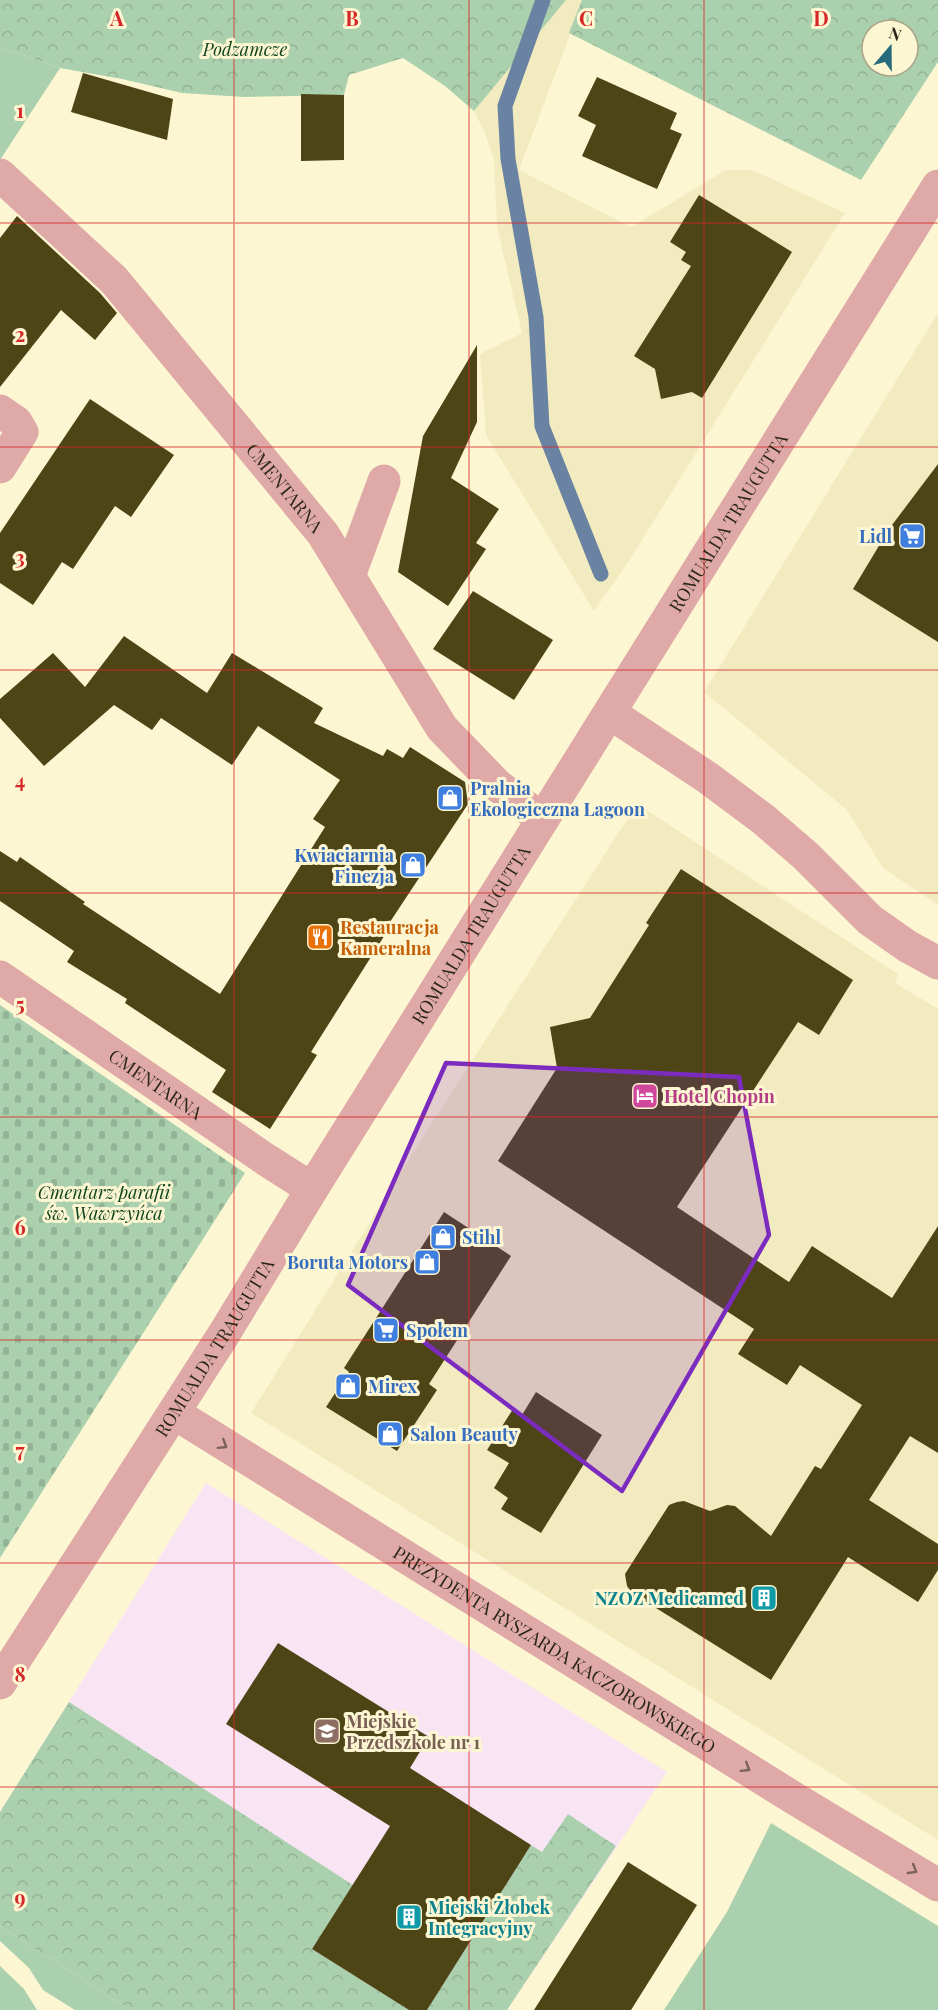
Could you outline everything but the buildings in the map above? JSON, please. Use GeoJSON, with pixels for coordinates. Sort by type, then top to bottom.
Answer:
{"type":"FeatureCollection","features":[{"type":"Feature","properties":{"kind":"street","name":"CMENTARNA"},"geometry":{"type":"LineString","coordinates":[[0,175],[114,280],[323,534],[442,728],[498,786],[542,819]]}},
{"type":"Feature","properties":{"kind":"street","name":"ROMUALDA TRAUGUTTA"},"geometry":{"type":"LineString","coordinates":[[0,1683],[174,1413],[938,186]]}},
{"type":"Feature","properties":{"kind":"street"},"geometry":{"type":"LineString","coordinates":[[0,411],[16,422],[22,432],[0,467]]}},
{"type":"Feature","properties":{"kind":"street"},"geometry":{"type":"LineString","coordinates":[[349,576],[384,481]]}},
{"type":"Feature","properties":{"kind":"street"},"geometry":{"type":"LineString","coordinates":[[610,713],[708,778],[763,819],[806,856],[870,920],[907,946],[938,963]]}},
{"type":"Feature","properties":{"kind":"street","name":"CMENTARNA"},"geometry":{"type":"LineString","coordinates":[[0,977],[312,1189]]}},
{"type":"Feature","properties":{"kind":"street","name":"PREZYDENTA RYSZARDA KACZOROWSKIEGO"},"geometry":{"type":"LineString","coordinates":[[174,1413],[938,1885]]}},
{"type":"Feature","properties":{"kind":"highlighted area"},"geometry":{"type":"Polygon","coordinates":[[[446,1063],[739,1077],[769,1235],[622,1491],[348,1285],[446,1063]]]}},
{"type":"Feature","properties":{"kind":"shaded area"},"geometry":{"type":"Polygon","coordinates":[[[566,0],[583,0],[519,170],[631,227],[726,170],[752,170],[845,213],[627,564],[594,611],[486,435],[480,354],[522,333],[497,227],[494,160],[485,133],[474,111],[566,0]]]}},
{"type":"Feature","properties":{"kind":"shaded area"},"geometry":{"type":"Polygon","coordinates":[[[938,313],[938,905],[883,868],[846,809],[704,692],[938,313]]]}},
{"type":"Feature","properties":{"kind":"shaded area"},"geometry":{"type":"Polygon","coordinates":[[[637,804],[898,974],[895,983],[938,1009],[938,1840],[251,1413],[425,1134],[637,804]]]}},
{"type":"Feature","properties":{"kind":"shaded area"},"geometry":{"type":"Polygon","coordinates":[[[206,1483],[667,1772],[507,2010],[130,2010],[0,1926],[0,1812],[206,1483]]]}},
{"type":"Feature","properties":{"kind":"green space","name":"Podzamcze"},"geometry":{"type":"Polygon","coordinates":[[[0,0],[566,0],[474,111],[445,86],[403,58],[349,75],[344,95],[244,97],[182,93],[60,68],[0,47],[0,0]]]}},
{"type":"Feature","properties":{"kind":"green space"},"geometry":{"type":"Polygon","coordinates":[[[582,0],[938,0],[938,62],[861,180],[569,33],[582,0]]]}},
{"type":"Feature","properties":{"kind":"green space"},"geometry":{"type":"Polygon","coordinates":[[[0,47],[60,68],[0,160],[0,47]]]}},
{"type":"Feature","properties":{"kind":"green space","name":"Cmentarz parafii św. Wawrzyńca"},"geometry":{"type":"Polygon","coordinates":[[[0,1005],[245,1173],[0,1558],[0,1005]]]}},
{"type":"Feature","properties":{"kind":"green space"},"geometry":{"type":"Polygon","coordinates":[[[69,1702],[353,1885],[312,1949],[409,2010],[130,2010],[0,1926],[0,1812],[69,1702]]]}},
{"type":"Feature","properties":{"kind":"green space"},"geometry":{"type":"Polygon","coordinates":[[[568,1814],[616,1846],[507,2010],[427,2010],[531,1845],[542,1852],[568,1814]]]}},
{"type":"Feature","properties":{"kind":"green space"},"geometry":{"type":"Polygon","coordinates":[[[771,1823],[938,1926],[938,2010],[664,2010],[727,1912],[771,1823]]]}},
{"type":"Feature","properties":{"kind":"green space"},"geometry":{"type":"Polygon","coordinates":[[[0,1926],[130,2010],[75,2010],[43,1990],[29,1968],[0,1941],[0,1926]]]}},
{"type":"Feature","properties":{"kind":"green space"},"geometry":{"type":"Polygon","coordinates":[[[0,1966],[24,1989],[37,2010],[0,2010],[0,1966]]]}},
{"type":"Feature","properties":{"kind":"waterway"},"geometry":{"type":"LineString","coordinates":[[543,0],[505,106],[508,159],[536,317],[542,426],[601,574]]}},
{"type":"Feature","properties":{"kind":"place","name":"Lidl"},"geometry":{"type":"Point","coordinates":[912,536]}},
{"type":"Feature","properties":{"kind":"place","name":"Pralnia Ekologicczna Lagoon"},"geometry":{"type":"Point","coordinates":[450,798]}},
{"type":"Feature","properties":{"kind":"place","name":"Kwiaciarnia Finezja"},"geometry":{"type":"Point","coordinates":[413,865]}},
{"type":"Feature","properties":{"kind":"place","name":"Restauracja Kameralna"},"geometry":{"type":"Point","coordinates":[320,937]}},
{"type":"Feature","properties":{"kind":"place","name":"Hotel Chopin"},"geometry":{"type":"Point","coordinates":[645,1096]}},
{"type":"Feature","properties":{"kind":"place","name":"Stihl"},"geometry":{"type":"Point","coordinates":[443,1237]}},
{"type":"Feature","properties":{"kind":"place","name":"Boruta Motors"},"geometry":{"type":"Point","coordinates":[427,1262]}},
{"type":"Feature","properties":{"kind":"place","name":"Społem"},"geometry":{"type":"Point","coordinates":[386,1330]}},
{"type":"Feature","properties":{"kind":"place","name":"Mirex"},"geometry":{"type":"Point","coordinates":[348,1386]}},
{"type":"Feature","properties":{"kind":"place","name":"Salon Beauty"},"geometry":{"type":"Point","coordinates":[390,1434]}},
{"type":"Feature","properties":{"kind":"place","name":"NZOZ Medicamed"},"geometry":{"type":"Point","coordinates":[764,1598]}},
{"type":"Feature","properties":{"kind":"place","name":"Miejskie Przedszkole nr 1"},"geometry":{"type":"Point","coordinates":[327,1731]}},
{"type":"Feature","properties":{"kind":"place","name":"Miejski Żłobek Integracyjny"},"geometry":{"type":"Point","coordinates":[409,1917]}}]}
